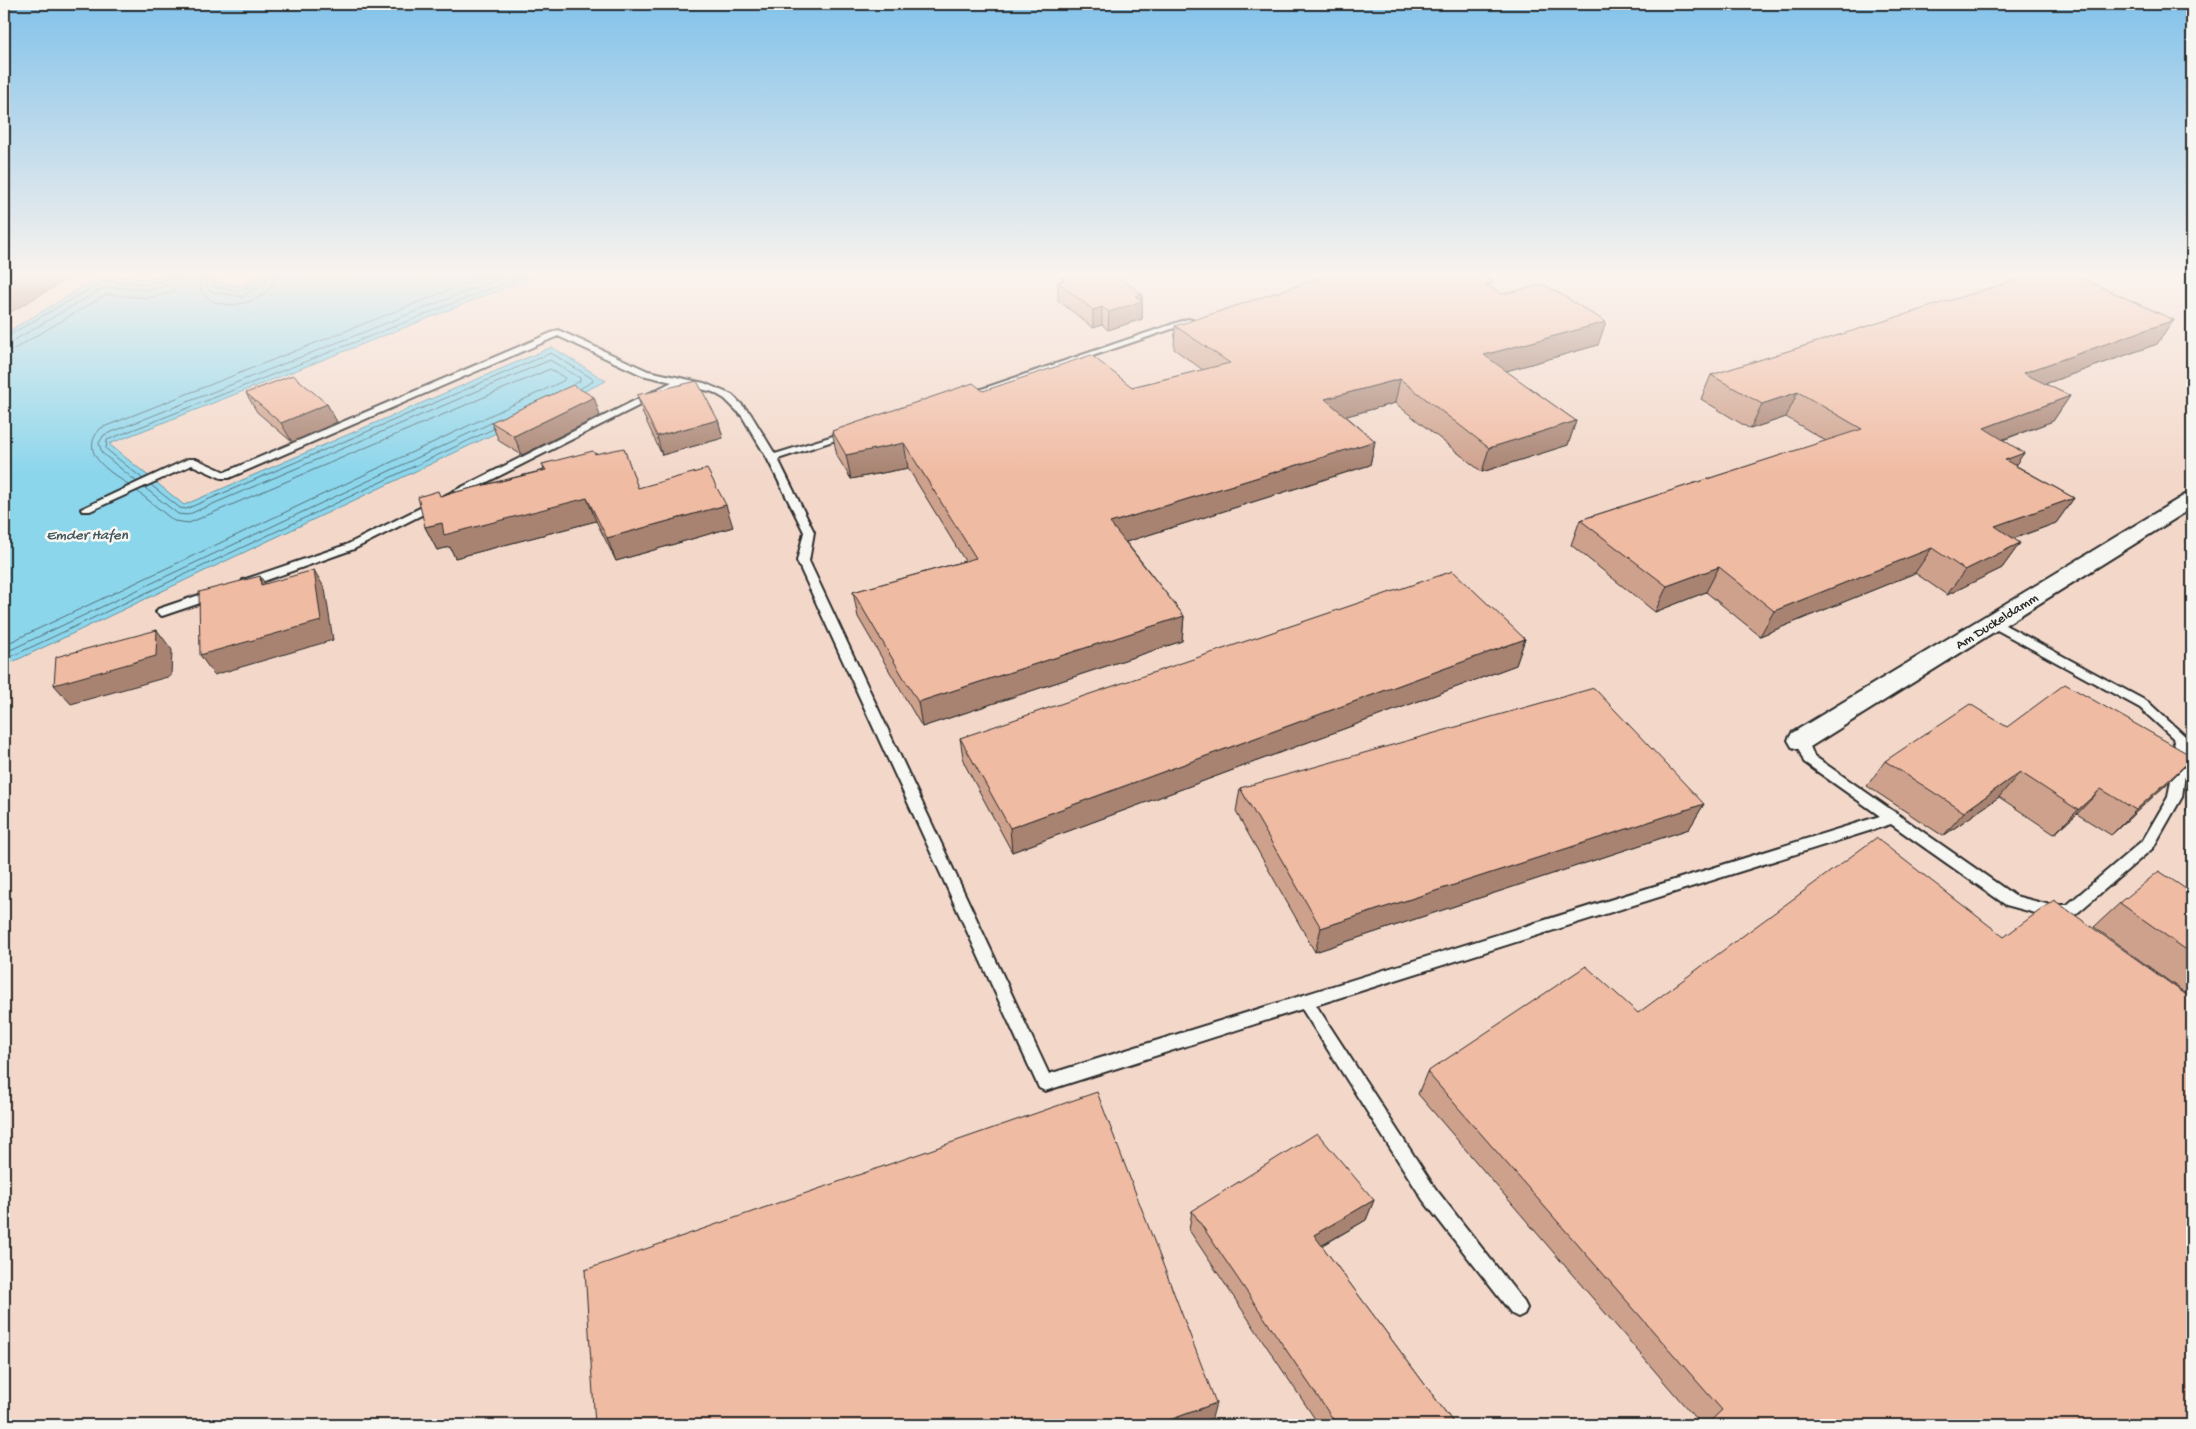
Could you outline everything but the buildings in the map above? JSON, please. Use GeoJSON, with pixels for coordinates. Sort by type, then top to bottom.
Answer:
{"type":"FeatureCollection","features":[{"type":"Feature","properties":{"kind":"street","name":"Am Duckeldamm"},"geometry":{"type":"LineString","coordinates":[[1801,740],[2192,499]]}},
{"type":"Feature","properties":{"kind":"lane"},"geometry":{"type":"LineString","coordinates":[[86,509],[192,461],[225,476],[545,340]]}},
{"type":"Feature","properties":{"kind":"lane"},"geometry":{"type":"LineString","coordinates":[[570,340],[644,374],[706,385],[724,392],[741,406],[772,458],[809,532],[803,561],[1045,1083],[1892,818]]}},
{"type":"Feature","properties":{"kind":"lane"},"geometry":{"type":"LineString","coordinates":[[960,398],[1136,340]]}},
{"type":"Feature","properties":{"kind":"lane"},"geometry":{"type":"LineString","coordinates":[[162,612],[350,547],[681,381]]}},
{"type":"Feature","properties":{"kind":"lane"},"geometry":{"type":"LineString","coordinates":[[772,458],[852,433]]}},
{"type":"Feature","properties":{"kind":"lane"},"geometry":{"type":"LineString","coordinates":[[1801,740],[1810,759],[2011,901],[2050,911],[2070,911],[2148,844],[2175,797],[2182,751],[2179,736],[2144,705],[1992,622]]}},
{"type":"Feature","properties":{"kind":"lane"},"geometry":{"type":"LineString","coordinates":[[1305,1001],[1429,1194],[1518,1308]]}},
{"type":"Feature","properties":{"kind":"shaded area"},"geometry":{"type":"Polygon","coordinates":[[[375,340],[2192,340],[2192,1425],[4,1425],[4,666],[606,381],[552,347],[184,505],[109,445],[375,340]]]}},
{"type":"Feature","properties":{"kind":"water","name":"Emder Hafen"},"geometry":{"type":"Polygon","coordinates":[[[4,340],[374,340],[109,444],[184,505],[552,347],[606,381],[4,666],[4,340]]]}}]}
